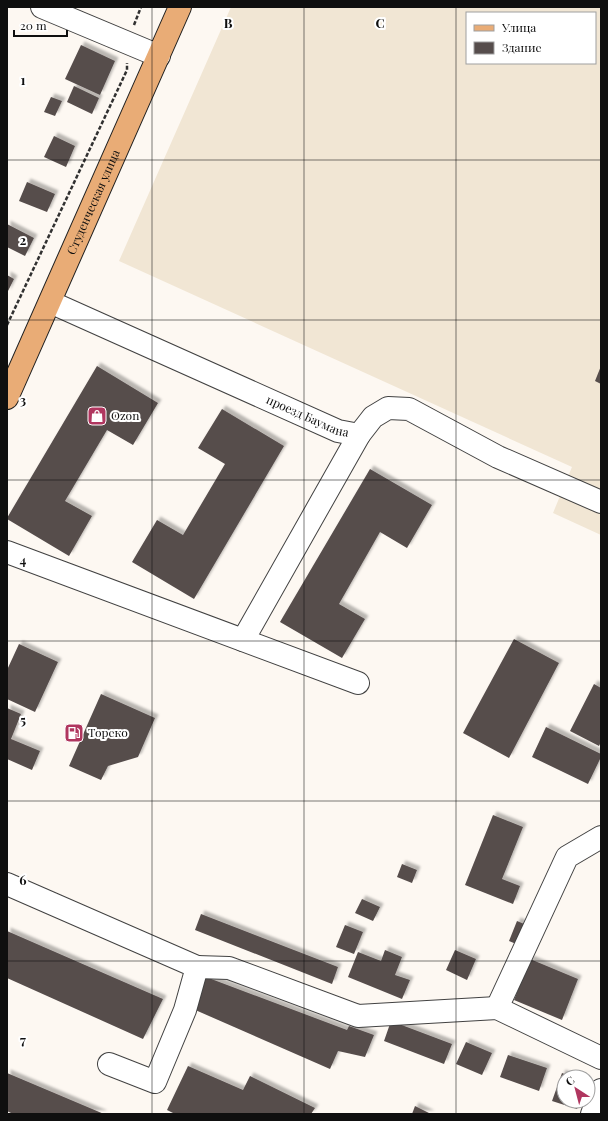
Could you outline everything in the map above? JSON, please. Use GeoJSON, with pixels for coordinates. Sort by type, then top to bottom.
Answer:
{"type":"FeatureCollection","features":[{"type":"Feature","properties":{"kind":"main road","name":"Студенческая улица"},"geometry":{"type":"LineString","coordinates":[[7,398],[180,7]]}},
{"type":"Feature","properties":{"kind":"street"},"geometry":{"type":"LineString","coordinates":[[42,7],[159,56]]}},
{"type":"Feature","properties":{"kind":"street","name":"проезд Баумана"},"geometry":{"type":"LineString","coordinates":[[50,302],[338,432],[359,435],[373,417],[388,408],[409,409],[498,458],[601,502]]}},
{"type":"Feature","properties":{"kind":"street"},"geometry":{"type":"LineString","coordinates":[[243,640],[359,435]]}},
{"type":"Feature","properties":{"kind":"street"},"geometry":{"type":"LineString","coordinates":[[7,552],[358,683]]}},
{"type":"Feature","properties":{"kind":"street"},"geometry":{"type":"LineString","coordinates":[[498,1008],[567,857],[601,837]]}},
{"type":"Feature","properties":{"kind":"street"},"geometry":{"type":"LineString","coordinates":[[7,884],[197,967],[229,968],[358,1016],[498,1008],[601,1058]]}},
{"type":"Feature","properties":{"kind":"street"},"geometry":{"type":"LineString","coordinates":[[109,1064],[155,1082],[184,1010],[197,967]]}},
{"type":"Feature","properties":{"kind":"street"},"geometry":{"type":"LineString","coordinates":[[592,1114],[601,1090]]}},
{"type":"Feature","properties":{"kind":"path"},"geometry":{"type":"LineString","coordinates":[[7,325],[127,70],[128,43]]}},
{"type":"Feature","properties":{"kind":"shaded area"},"geometry":{"type":"Polygon","coordinates":[[[231,7],[601,7],[601,535],[553,513],[572,467],[119,261],[231,7]]]}},
{"type":"Feature","properties":{"kind":"building"},"geometry":{"type":"Polygon","coordinates":[[[81,45],[115,61],[100,95],[65,79],[81,45]]]}},
{"type":"Feature","properties":{"kind":"building"},"geometry":{"type":"Polygon","coordinates":[[[74,86],[99,98],[92,114],[67,102],[74,86]]]}},
{"type":"Feature","properties":{"kind":"building"},"geometry":{"type":"Polygon","coordinates":[[[51,97],[62,101],[55,116],[44,112],[51,97]]]}},
{"type":"Feature","properties":{"kind":"building"},"geometry":{"type":"Polygon","coordinates":[[[54,136],[75,146],[66,167],[44,157],[54,136]]]}},
{"type":"Feature","properties":{"kind":"building"},"geometry":{"type":"Polygon","coordinates":[[[27,182],[55,194],[47,212],[19,201],[27,182]]]}},
{"type":"Feature","properties":{"kind":"building"},"geometry":{"type":"Polygon","coordinates":[[[7,224],[34,238],[25,256],[7,247],[7,224]]]}},
{"type":"Feature","properties":{"kind":"building"},"geometry":{"type":"Polygon","coordinates":[[[7,275],[14,279],[7,293],[7,275]]]}},
{"type":"Feature","properties":{"kind":"building"},"geometry":{"type":"Polygon","coordinates":[[[97,366],[158,403],[133,445],[107,430],[65,501],[92,516],[69,556],[7,518],[97,366]]]}},
{"type":"Feature","properties":{"kind":"building"},"geometry":{"type":"Polygon","coordinates":[[[601,366],[601,384],[595,381],[601,366]]]}},
{"type":"Feature","properties":{"kind":"building"},"geometry":{"type":"Polygon","coordinates":[[[222,409],[284,446],[194,599],[132,562],[157,520],[183,535],[225,464],[198,448],[222,409]]]}},
{"type":"Feature","properties":{"kind":"building"},"geometry":{"type":"Polygon","coordinates":[[[370,469],[432,505],[407,548],[380,532],[339,604],[365,619],[342,658],[280,622],[370,469]]]}},
{"type":"Feature","properties":{"kind":"building"},"geometry":{"type":"Polygon","coordinates":[[[514,639],[559,663],[509,758],[463,733],[514,639]]]}},
{"type":"Feature","properties":{"kind":"building"},"geometry":{"type":"Polygon","coordinates":[[[19,644],[58,662],[35,712],[7,699],[7,670],[19,644]]]}},
{"type":"Feature","properties":{"kind":"building"},"geometry":{"type":"Polygon","coordinates":[[[594,684],[601,688],[601,742],[599,746],[570,731],[594,684]]]}},
{"type":"Feature","properties":{"kind":"building"},"geometry":{"type":"Polygon","coordinates":[[[101,694],[155,718],[138,757],[108,766],[101,780],[69,766],[101,694]]]}},
{"type":"Feature","properties":{"kind":"building"},"geometry":{"type":"Polygon","coordinates":[[[7,708],[21,714],[11,739],[40,751],[32,770],[7,759],[7,708]]]}},
{"type":"Feature","properties":{"kind":"building"},"geometry":{"type":"Polygon","coordinates":[[[546,727],[601,754],[588,784],[532,757],[546,727]]]}},
{"type":"Feature","properties":{"kind":"building"},"geometry":{"type":"Polygon","coordinates":[[[493,815],[523,827],[502,879],[520,886],[513,904],[465,885],[493,815]]]}},
{"type":"Feature","properties":{"kind":"building"},"geometry":{"type":"Polygon","coordinates":[[[402,864],[417,870],[412,883],[397,877],[402,864]]]}},
{"type":"Feature","properties":{"kind":"building"},"geometry":{"type":"Polygon","coordinates":[[[362,899],[380,907],[373,921],[355,913],[362,899]]]}},
{"type":"Feature","properties":{"kind":"building"},"geometry":{"type":"Polygon","coordinates":[[[201,914],[338,967],[332,984],[195,930],[201,914]]]}},
{"type":"Feature","properties":{"kind":"building"},"geometry":{"type":"Polygon","coordinates":[[[517,921],[529,926],[521,946],[509,941],[517,921]]]}},
{"type":"Feature","properties":{"kind":"building"},"geometry":{"type":"Polygon","coordinates":[[[345,925],[363,932],[354,954],[336,947],[345,925]]]}},
{"type":"Feature","properties":{"kind":"building"},"geometry":{"type":"Polygon","coordinates":[[[7,931],[163,999],[143,1039],[7,978],[7,931]]]}},
{"type":"Feature","properties":{"kind":"building"},"geometry":{"type":"Polygon","coordinates":[[[385,950],[402,957],[395,975],[410,980],[402,999],[348,977],[358,952],[381,961],[385,950]]]}},
{"type":"Feature","properties":{"kind":"building"},"geometry":{"type":"Polygon","coordinates":[[[455,950],[476,959],[467,980],[446,970],[455,950]]]}},
{"type":"Feature","properties":{"kind":"building"},"geometry":{"type":"Polygon","coordinates":[[[530,959],[578,979],[562,1020],[514,1000],[530,959]]]}},
{"type":"Feature","properties":{"kind":"building"},"geometry":{"type":"Polygon","coordinates":[[[206,977],[347,1030],[349,1026],[374,1035],[365,1057],[338,1051],[330,1069],[193,1009],[206,977]]]}},
{"type":"Feature","properties":{"kind":"building"},"geometry":{"type":"Polygon","coordinates":[[[391,1021],[452,1044],[444,1064],[384,1041],[391,1021]]]}},
{"type":"Feature","properties":{"kind":"building"},"geometry":{"type":"Polygon","coordinates":[[[466,1042],[492,1053],[482,1075],[456,1064],[466,1042]]]}},
{"type":"Feature","properties":{"kind":"building"},"geometry":{"type":"Polygon","coordinates":[[[508,1055],[547,1068],[539,1091],[500,1077],[508,1055]]]}},
{"type":"Feature","properties":{"kind":"building"},"geometry":{"type":"Polygon","coordinates":[[[188,1066],[243,1090],[250,1076],[315,1108],[311,1114],[175,1114],[167,1110],[188,1066]]]}},
{"type":"Feature","properties":{"kind":"building"},"geometry":{"type":"Polygon","coordinates":[[[7,1073],[104,1114],[13,1114],[7,1111],[7,1073]]]}},
{"type":"Feature","properties":{"kind":"building"},"geometry":{"type":"Polygon","coordinates":[[[556,1090],[556,1102],[552,1101],[556,1090]]]}},
{"type":"Feature","properties":{"kind":"building"},"geometry":{"type":"Polygon","coordinates":[[[415,1106],[431,1114],[412,1114],[415,1106]]]}},
{"type":"Feature","properties":{"kind":"place","name":"Ozon"},"geometry":{"type":"Point","coordinates":[97,416]}},
{"type":"Feature","properties":{"kind":"place","name":"Тореко"},"geometry":{"type":"Point","coordinates":[74,733]}}]}
